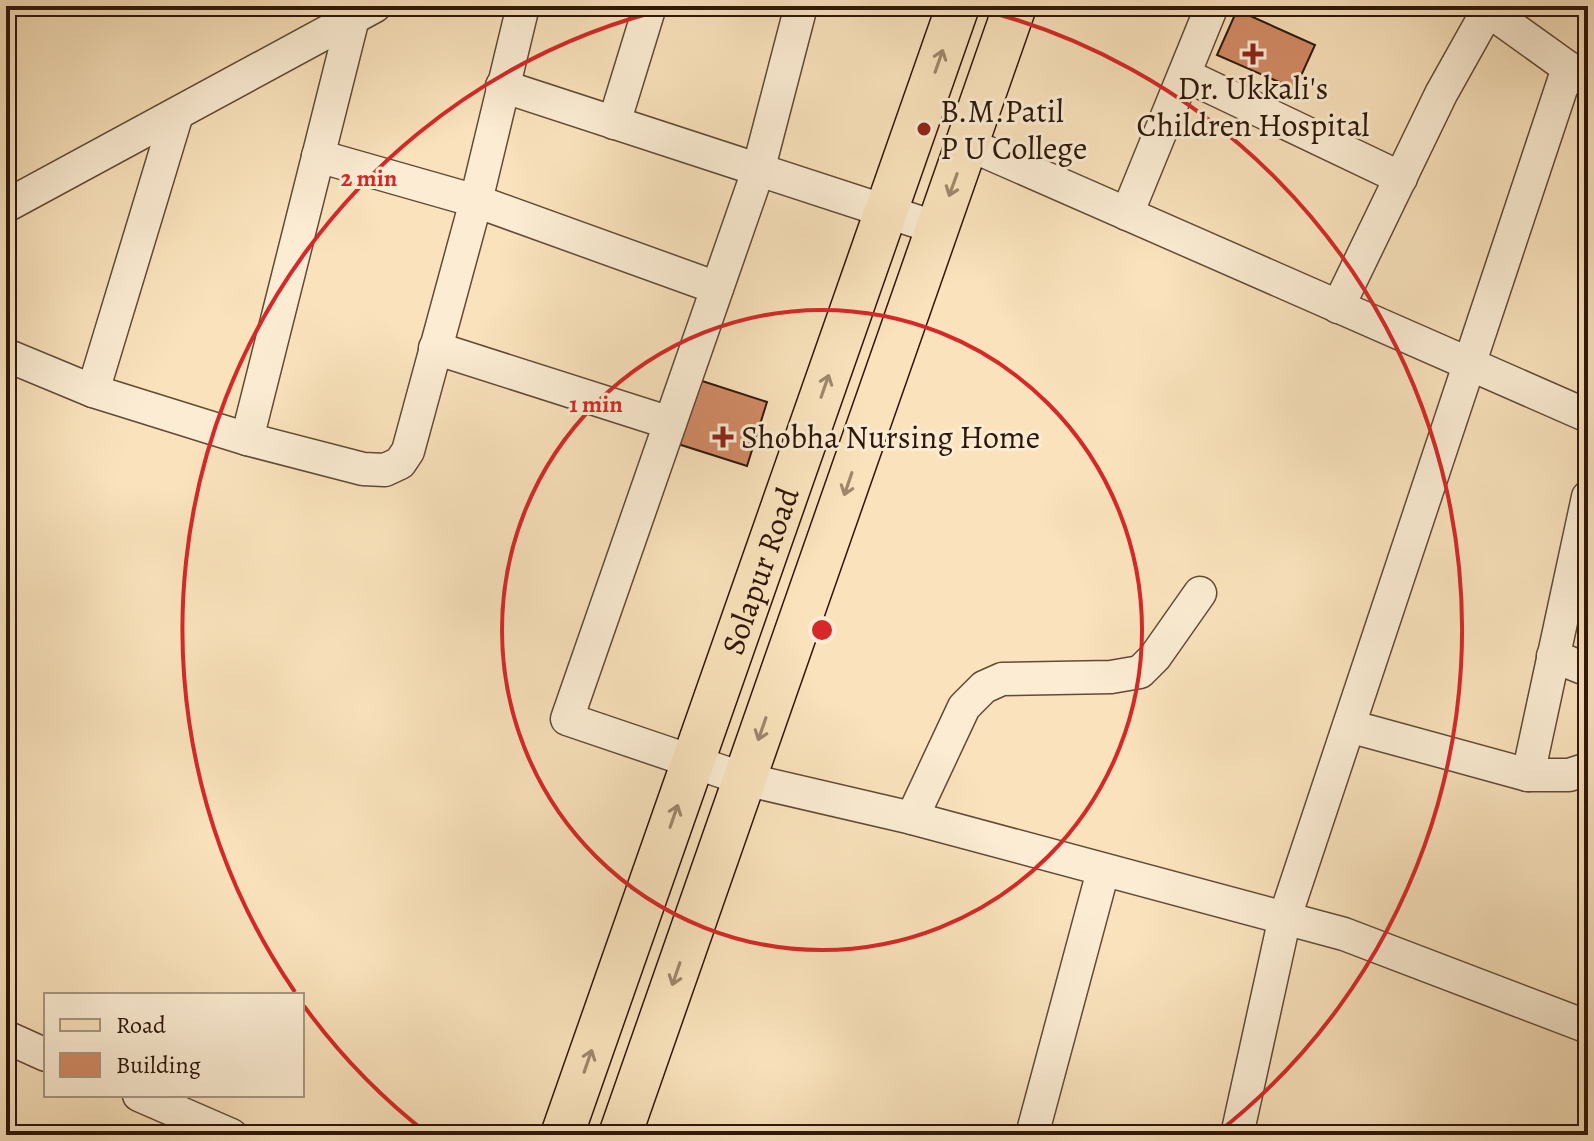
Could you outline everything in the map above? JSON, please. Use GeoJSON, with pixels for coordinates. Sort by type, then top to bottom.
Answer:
{"type":"FeatureCollection","features":[{"type":"Feature","properties":{"kind":"main road","name":"Solapur Road"},"geometry":{"type":"LineString","coordinates":[[562,1135],[958,6]]}},
{"type":"Feature","properties":{"kind":"main road","name":"Solapur Road"},"geometry":{"type":"LineString","coordinates":[[620,1135],[1015,6]]}},
{"type":"Feature","properties":{"kind":"street"},"geometry":{"type":"LineString","coordinates":[[6,355],[93,391],[247,439],[363,469],[385,470],[400,463],[408,451],[476,201],[523,6]]}},
{"type":"Feature","properties":{"kind":"street"},"geometry":{"type":"LineString","coordinates":[[614,123],[650,6]]}},
{"type":"Feature","properties":{"kind":"street"},"geometry":{"type":"LineString","coordinates":[[801,6],[758,171],[567,719],[744,779],[912,818],[1344,934],[1588,1027]]}},
{"type":"Feature","properties":{"kind":"street"},"geometry":{"type":"LineString","coordinates":[[1127,214],[1212,6]]}},
{"type":"Feature","properties":{"kind":"street"},"geometry":{"type":"LineString","coordinates":[[1237,1135],[1285,917],[1469,365],[1578,75],[1485,8],[1338,307]]}},
{"type":"Feature","properties":{"kind":"street"},"geometry":{"type":"LineString","coordinates":[[7,209],[364,12]]}},
{"type":"Feature","properties":{"kind":"street"},"geometry":{"type":"LineString","coordinates":[[247,439],[318,156],[364,12]]}},
{"type":"Feature","properties":{"kind":"street"},"geometry":{"type":"LineString","coordinates":[[1185,75],[1401,178]]}},
{"type":"Feature","properties":{"kind":"street"},"geometry":{"type":"LineString","coordinates":[[502,86],[937,228]]}},
{"type":"Feature","properties":{"kind":"street"},"geometry":{"type":"LineString","coordinates":[[93,391],[177,114]]}},
{"type":"Feature","properties":{"kind":"street"},"geometry":{"type":"LineString","coordinates":[[968,144],[1588,416]]}},
{"type":"Feature","properties":{"kind":"street"},"geometry":{"type":"LineString","coordinates":[[318,156],[476,201],[717,288]]}},
{"type":"Feature","properties":{"kind":"street"},"geometry":{"type":"LineString","coordinates":[[435,348],[670,423]]}},
{"type":"Feature","properties":{"kind":"street"},"geometry":{"type":"LineString","coordinates":[[1528,775],[1588,497]]}},
{"type":"Feature","properties":{"kind":"street"},"geometry":{"type":"LineString","coordinates":[[912,818],[964,707],[984,687],[1002,679],[1111,677],[1140,672],[1155,657],[1200,593]]}},
{"type":"Feature","properties":{"kind":"street"},"geometry":{"type":"LineString","coordinates":[[1553,656],[1588,670]]}},
{"type":"Feature","properties":{"kind":"street"},"geometry":{"type":"LineString","coordinates":[[1349,726],[1528,775],[1569,775],[1588,769]]}},
{"type":"Feature","properties":{"kind":"street"},"geometry":{"type":"LineString","coordinates":[[1032,1135],[1103,871]]}},
{"type":"Feature","properties":{"kind":"street"},"geometry":{"type":"LineString","coordinates":[[6,1037],[44,1054]]}},
{"type":"Feature","properties":{"kind":"street"},"geometry":{"type":"LineString","coordinates":[[144,1097],[231,1135]]}},
{"type":"Feature","properties":{"kind":"building"},"geometry":{"type":"Polygon","coordinates":[[[1237,10],[1315,45],[1295,89],[1217,55],[1237,10]]]}},
{"type":"Feature","properties":{"kind":"building"},"geometry":{"type":"Polygon","coordinates":[[[699,380],[767,402],[747,466],[678,444],[699,380]]]}},
{"type":"Feature","properties":{"kind":"place","name":"Dr. Ukkali's Children Hospital"},"geometry":{"type":"Point","coordinates":[1253,54]}},
{"type":"Feature","properties":{"kind":"place","name":"B.M.Patil P U College"},"geometry":{"type":"Point","coordinates":[924,129]}},
{"type":"Feature","properties":{"kind":"place","name":"Shobha Nursing Home"},"geometry":{"type":"Point","coordinates":[723,437]}}]}
